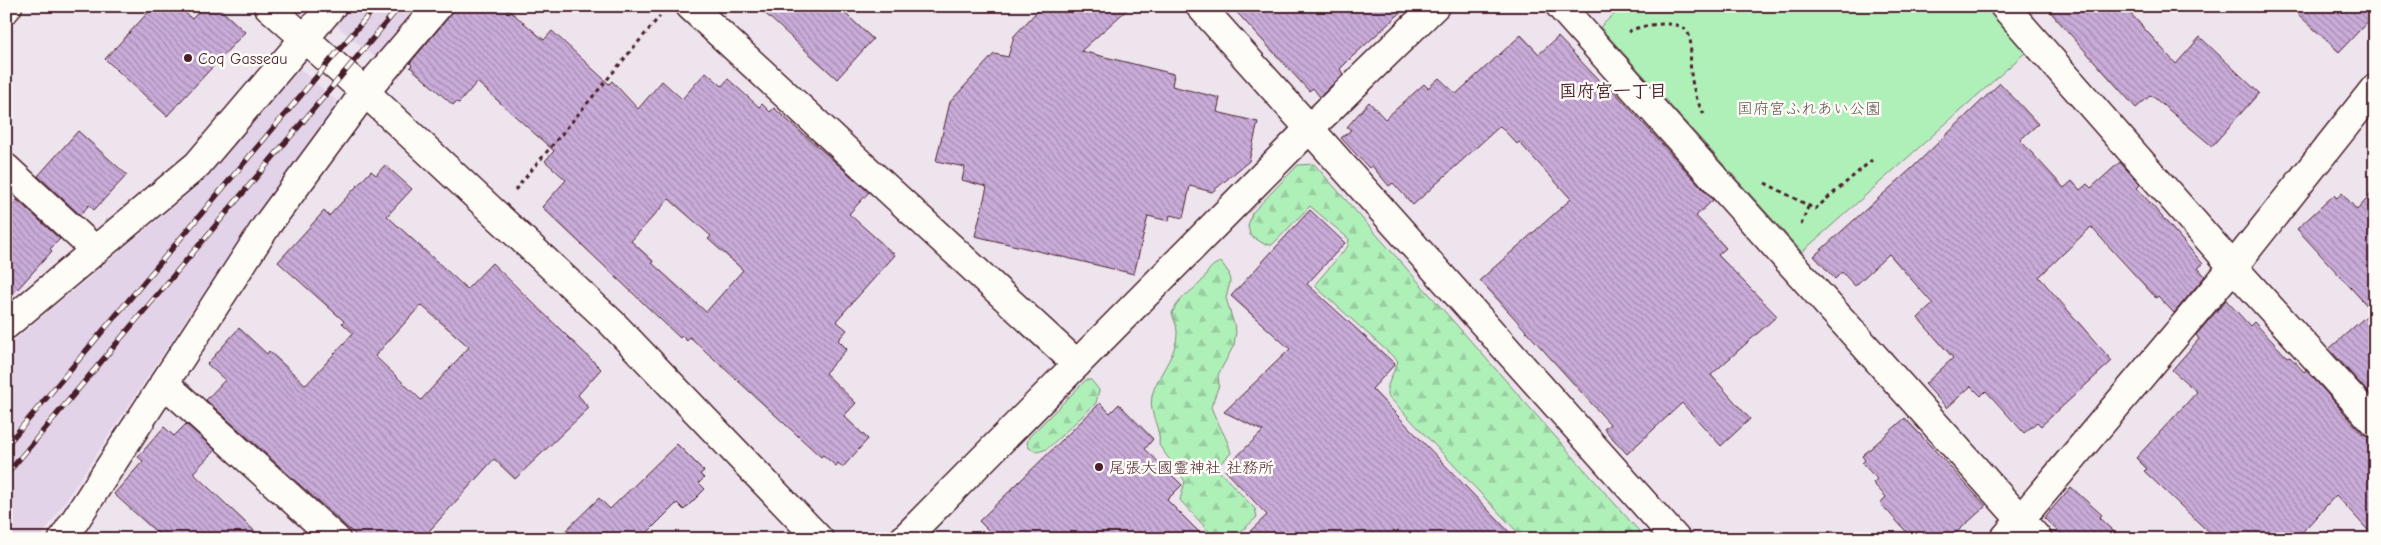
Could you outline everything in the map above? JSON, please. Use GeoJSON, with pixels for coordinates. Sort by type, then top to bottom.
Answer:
{"type":"FeatureCollection","features":[{"type":"Feature","properties":{"kind":"street"},"geometry":{"type":"LineString","coordinates":[[268,6],[365,92],[612,323],[819,539]]}},
{"type":"Feature","properties":{"kind":"street"},"geometry":{"type":"LineString","coordinates":[[6,325],[197,165],[332,6]]}},
{"type":"Feature","properties":{"kind":"street"},"geometry":{"type":"LineString","coordinates":[[62,539],[267,225],[365,92],[438,6]]}},
{"type":"Feature","properties":{"kind":"street"},"geometry":{"type":"LineString","coordinates":[[690,6],[1076,364]]}},
{"type":"Feature","properties":{"kind":"street"},"geometry":{"type":"LineString","coordinates":[[1200,6],[1676,539]]}},
{"type":"Feature","properties":{"kind":"street"},"geometry":{"type":"LineString","coordinates":[[904,539],[1309,129],[1435,6]]}},
{"type":"Feature","properties":{"kind":"street"},"geometry":{"type":"LineString","coordinates":[[1560,6],[2020,532],[2375,88]]}},
{"type":"Feature","properties":{"kind":"street"},"geometry":{"type":"LineString","coordinates":[[2004,6],[2233,266],[2375,423]]}},
{"type":"Feature","properties":{"kind":"street"},"geometry":{"type":"LineString","coordinates":[[6,168],[96,250]]}},
{"type":"Feature","properties":{"kind":"street"},"geometry":{"type":"LineString","coordinates":[[164,383],[336,539]]}},
{"type":"Feature","properties":{"kind":"path"},"geometry":{"type":"LineString","coordinates":[[495,214],[663,14]]}},
{"type":"Feature","properties":{"kind":"path"},"geometry":{"type":"LineString","coordinates":[[1603,54],[1626,33],[1635,28],[1656,24],[1672,24],[1684,27],[1691,36],[1691,73],[1705,117]]}},
{"type":"Feature","properties":{"kind":"path"},"geometry":{"type":"LineString","coordinates":[[1761,180],[1781,193],[1815,209],[1872,160]]}},
{"type":"Feature","properties":{"kind":"shaded area"},"geometry":{"type":"Polygon","coordinates":[[[349,6],[427,6],[380,62],[334,23],[349,6]]]}},
{"type":"Feature","properties":{"kind":"shaded area"},"geometry":{"type":"Polygon","coordinates":[[[300,69],[341,105],[242,235],[40,539],[6,539],[6,347],[200,184],[300,69]]]}},
{"type":"Feature","properties":{"kind":"green space","name":"国府宮ふれあい公園"},"geometry":{"type":"Polygon","coordinates":[[[1623,6],[1987,6],[2027,51],[1802,252],[1600,27],[1623,6]]]}},
{"type":"Feature","properties":{"kind":"green space"},"geometry":{"type":"Polygon","coordinates":[[[1314,164],[1646,539],[1524,539],[1388,396],[1388,385],[1398,361],[1316,287],[1316,283],[1348,246],[1349,239],[1310,206],[1272,245],[1264,244],[1250,235],[1248,226],[1252,213],[1298,165],[1314,164]]]}},
{"type":"Feature","properties":{"kind":"green space"},"geometry":{"type":"Polygon","coordinates":[[[1221,262],[1229,273],[1230,282],[1226,298],[1236,331],[1234,345],[1218,375],[1219,385],[1211,407],[1231,453],[1218,466],[1220,472],[1255,509],[1257,517],[1233,539],[1216,539],[1180,500],[1185,481],[1159,445],[1159,433],[1151,403],[1158,380],[1171,356],[1176,340],[1177,329],[1172,313],[1175,307],[1202,281],[1212,267],[1221,262]]]}},
{"type":"Feature","properties":{"kind":"green space"},"geometry":{"type":"Polygon","coordinates":[[[1086,380],[1091,380],[1099,390],[1096,403],[1047,449],[1037,452],[1029,448],[1027,443],[1029,437],[1086,380]]]}},
{"type":"Feature","properties":{"kind":"building","name":"Coq Gasseau"},"geometry":{"type":"Polygon","coordinates":[[[154,6],[177,6],[192,19],[204,6],[217,6],[245,32],[167,116],[105,59],[154,6]]]}},
{"type":"Feature","properties":{"kind":"building"},"geometry":{"type":"Polygon","coordinates":[[[458,6],[504,6],[544,40],[552,31],[609,84],[612,81],[638,109],[662,81],[682,99],[706,72],[722,86],[728,79],[759,107],[762,104],[770,112],[774,108],[869,192],[849,214],[895,255],[836,321],[847,330],[838,340],[847,349],[825,373],[856,403],[844,416],[868,439],[843,467],[838,463],[836,466],[823,455],[821,457],[690,337],[687,341],[682,336],[680,338],[542,207],[566,180],[545,161],[554,151],[477,82],[459,103],[456,102],[453,105],[410,67],[412,65],[410,63],[458,6]],[[669,199],[631,241],[653,261],[652,263],[706,312],[743,270],[708,239],[711,236],[669,199]]]}},
{"type":"Feature","properties":{"kind":"building"},"geometry":{"type":"Polygon","coordinates":[[[757,6],[837,6],[873,39],[837,79],[757,6]]]}},
{"type":"Feature","properties":{"kind":"building"},"geometry":{"type":"Polygon","coordinates":[[[1042,6],[1131,6],[1081,51],[1174,74],[1172,86],[1220,98],[1217,112],[1258,122],[1249,161],[1212,192],[1190,186],[1183,218],[1170,215],[1169,221],[1148,216],[1134,274],[975,236],[987,187],[962,180],[965,167],[936,161],[950,102],[994,54],[1008,57],[1014,36],[1042,6]]]}},
{"type":"Feature","properties":{"kind":"building"},"geometry":{"type":"Polygon","coordinates":[[[1231,6],[1408,6],[1340,69],[1343,74],[1320,97],[1313,88],[1309,91],[1231,6]]]}},
{"type":"Feature","properties":{"kind":"building"},"geometry":{"type":"Polygon","coordinates":[[[2045,6],[2124,6],[2176,64],[2200,37],[2259,93],[2212,146],[2151,95],[2136,108],[2045,6]]]}},
{"type":"Feature","properties":{"kind":"building"},"geometry":{"type":"Polygon","coordinates":[[[2289,6],[2375,6],[2375,14],[2339,52],[2289,6]]]}},
{"type":"Feature","properties":{"kind":"building"},"geometry":{"type":"Polygon","coordinates":[[[1521,35],[1539,54],[1558,37],[1609,91],[1612,89],[1713,200],[1696,216],[1726,248],[1718,255],[1777,316],[1711,375],[1750,419],[1721,446],[1682,403],[1627,454],[1604,429],[1610,424],[1480,280],[1571,199],[1519,142],[1517,144],[1500,126],[1413,205],[1393,183],[1389,186],[1372,166],[1369,168],[1341,138],[1351,130],[1347,127],[1369,102],[1385,119],[1424,84],[1428,88],[1439,78],[1456,94],[1521,35]]]}},
{"type":"Feature","properties":{"kind":"building"},"geometry":{"type":"Polygon","coordinates":[[[2000,83],[2038,124],[2020,140],[2064,188],[2072,181],[2080,190],[2087,184],[2091,188],[2120,162],[2140,185],[2137,188],[2203,264],[2198,268],[2205,276],[2174,313],[2158,296],[2156,298],[2091,227],[2039,277],[2112,361],[2041,426],[2037,422],[2024,433],[1986,391],[1981,396],[1971,386],[1947,408],[1925,384],[1953,358],[1918,318],[1933,304],[1889,254],[1855,286],[1842,272],[1835,279],[1814,256],[1911,169],[2000,83]]]}},
{"type":"Feature","properties":{"kind":"building"},"geometry":{"type":"Polygon","coordinates":[[[78,131],[127,175],[94,210],[89,205],[80,215],[38,176],[78,131]]]}},
{"type":"Feature","properties":{"kind":"building"},"geometry":{"type":"Polygon","coordinates":[[[385,165],[412,189],[387,216],[467,289],[492,263],[601,369],[578,395],[589,408],[515,479],[494,459],[422,539],[360,539],[206,400],[225,380],[207,364],[239,328],[267,354],[269,351],[306,385],[353,333],[342,323],[344,321],[278,262],[324,211],[329,216],[371,171],[376,175],[385,165]],[[421,305],[375,356],[421,400],[469,347],[421,305]]]}},
{"type":"Feature","properties":{"kind":"building"},"geometry":{"type":"Polygon","coordinates":[[[2375,190],[2375,400],[2329,349],[2372,311],[2297,229],[2334,195],[2337,198],[2342,193],[2357,210],[2375,190]]]}},
{"type":"Feature","properties":{"kind":"building"},"geometry":{"type":"Polygon","coordinates":[[[17,200],[60,239],[50,249],[52,251],[6,302],[6,213],[17,200]]]}},
{"type":"Feature","properties":{"kind":"building"},"geometry":{"type":"Polygon","coordinates":[[[1310,210],[1345,243],[1307,284],[1395,364],[1372,389],[1516,539],[1242,539],[1267,515],[1224,469],[1263,431],[1224,412],[1290,349],[1231,296],[1310,210]]]}},
{"type":"Feature","properties":{"kind":"building"},"geometry":{"type":"Polygon","coordinates":[[[2226,300],[2250,326],[2254,322],[2287,357],[2289,356],[2304,372],[2306,370],[2363,434],[2375,438],[2375,538],[2336,495],[2296,539],[2216,539],[2144,471],[2147,469],[2136,458],[2197,392],[2172,370],[2199,339],[2196,335],[2226,300]]]}},
{"type":"Feature","properties":{"kind":"building","name":"尾張大國霊神社 社務所"},"geometry":{"type":"Polygon","coordinates":[[[1100,403],[1110,413],[1119,404],[1153,439],[1145,449],[1182,485],[1167,500],[1206,539],[997,539],[979,521],[1100,403]]]}},
{"type":"Feature","properties":{"kind":"building"},"geometry":{"type":"Polygon","coordinates":[[[1905,418],[1986,506],[1949,539],[1913,539],[1880,503],[1886,497],[1873,483],[1877,479],[1862,463],[1865,460],[1862,456],[1905,418]]]}},
{"type":"Feature","properties":{"kind":"building"},"geometry":{"type":"Polygon","coordinates":[[[186,424],[215,450],[193,473],[263,539],[164,539],[114,494],[143,461],[138,457],[164,427],[174,436],[186,424]]]}},
{"type":"Feature","properties":{"kind":"building"},"geometry":{"type":"Polygon","coordinates":[[[677,444],[704,471],[700,474],[704,478],[699,483],[705,489],[684,510],[677,503],[641,539],[557,539],[599,498],[610,509],[677,444]]]}},
{"type":"Feature","properties":{"kind":"building"},"geometry":{"type":"Polygon","coordinates":[[[2071,487],[2102,515],[2099,518],[2122,539],[2066,539],[2044,518],[2071,487]]]}},
{"type":"Feature","properties":{"kind":"railway"},"geometry":{"type":"LineString","coordinates":[[6,446],[376,6]]}},
{"type":"Feature","properties":{"kind":"railway"},"geometry":{"type":"LineString","coordinates":[[6,475],[400,6]]}},
{"type":"Feature","properties":{"kind":"place","name":"Coq Gasseau"},"geometry":{"type":"Point","coordinates":[188,58]}},
{"type":"Feature","properties":{"kind":"place","name":"尾張大國霊神社 社務所"},"geometry":{"type":"Point","coordinates":[1099,467]}},
{"type":"Feature","properties":{"kind":"district","name":"国府宮一丁目"},"geometry":{"type":"Point","coordinates":[1613,91]}}]}
